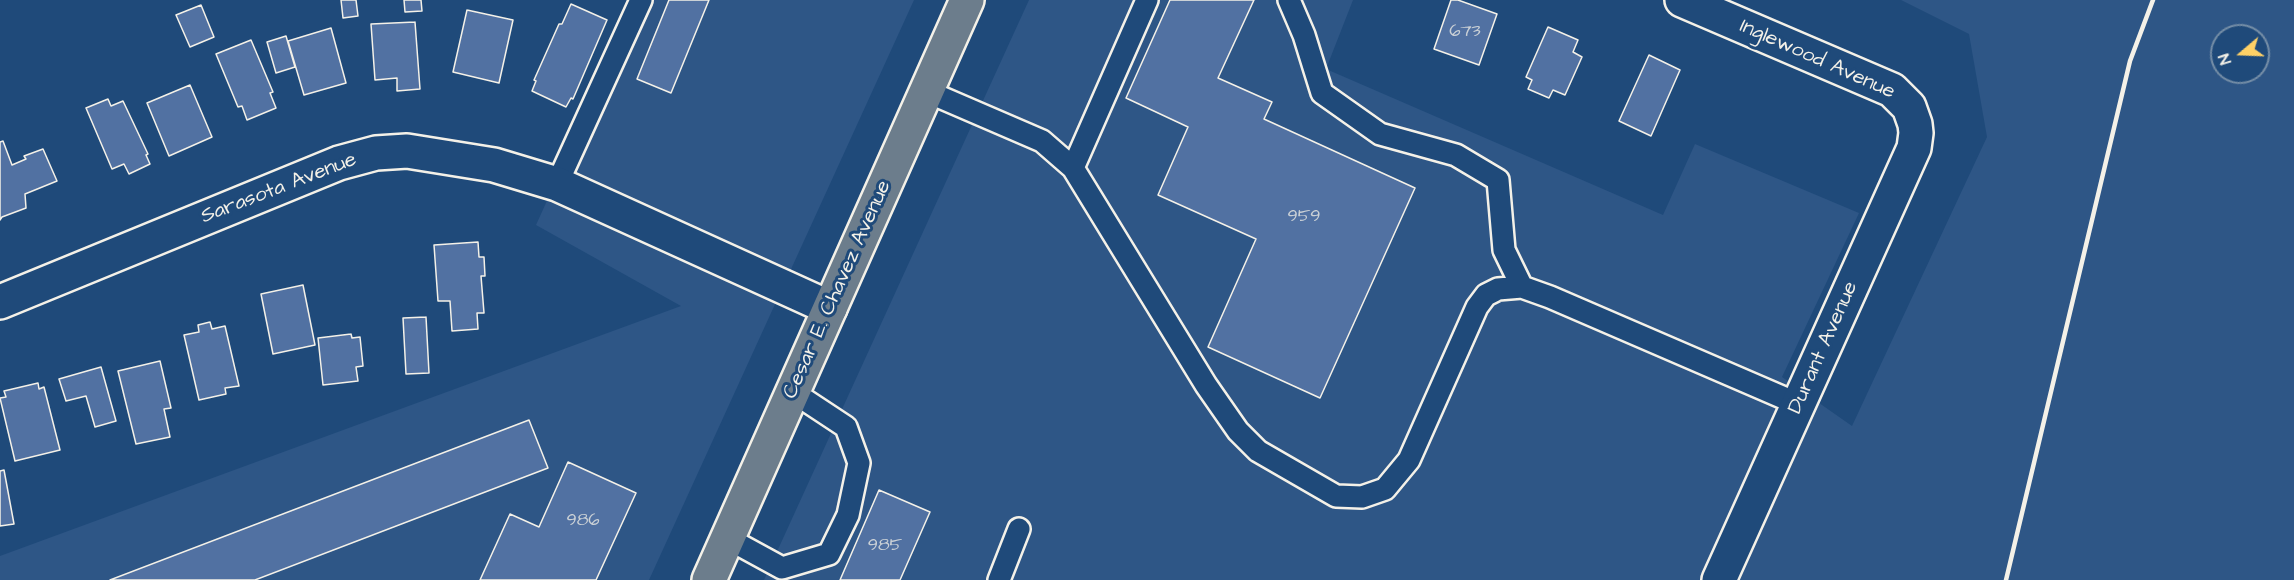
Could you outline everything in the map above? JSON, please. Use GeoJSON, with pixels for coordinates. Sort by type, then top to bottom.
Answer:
{"type":"FeatureCollection","features":[{"type":"Feature","properties":{"kind":"main road","name":"Cesar E. Chavez Avenue"},"geometry":{"type":"LineString","coordinates":[[709,580],[967,0]]}},
{"type":"Feature","properties":{"kind":"street","name":"Inglewood Avenue"},"geometry":{"type":"LineString","coordinates":[[1682,0],[1892,90],[1904,100],[1912,114]]}},
{"type":"Feature","properties":{"kind":"street","name":"Durant Avenue"},"geometry":{"type":"LineString","coordinates":[[1719,580],[1914,148],[1916,133],[1912,114]]}},
{"type":"Feature","properties":{"kind":"street","name":"Sarasota Avenue"},"geometry":{"type":"LineString","coordinates":[[0,302],[339,163],[376,153],[420,152],[495,165],[557,184],[830,308]]}},
{"type":"Feature","properties":{"kind":"lane"},"geometry":{"type":"LineString","coordinates":[[557,184],[641,0]]}},
{"type":"Feature","properties":{"kind":"lane"},"geometry":{"type":"LineString","coordinates":[[1073,168],[1147,0]]}},
{"type":"Feature","properties":{"kind":"lane"},"geometry":{"type":"LineString","coordinates":[[1289,0],[1304,35],[1322,93],[1380,134],[1456,155],[1498,180],[1504,250],[1522,287]]}},
{"type":"Feature","properties":{"kind":"lane"},"geometry":{"type":"LineString","coordinates":[[926,91],[1042,141],[1073,168],[1206,385],[1238,431],[1258,451],[1336,496],[1362,497],[1385,489],[1409,460],[1477,307],[1486,295],[1498,289],[1522,287],[1798,404]]}},
{"type":"Feature","properties":{"kind":"lane"},"geometry":{"type":"LineString","coordinates":[[727,538],[782,568],[829,554],[848,515],[859,463],[846,427],[793,392]]}},
{"type":"Feature","properties":{"kind":"lane"},"geometry":{"type":"LineString","coordinates":[[999,580],[1019,529]]}},
{"type":"Feature","properties":{"kind":"shaded area"},"geometry":{"type":"Polygon","coordinates":[[[638,0],[914,0],[649,580],[0,580],[0,556],[681,306],[536,225],[638,0]]]}},
{"type":"Feature","properties":{"kind":"shaded area"},"geometry":{"type":"Polygon","coordinates":[[[1029,0],[1353,0],[1326,69],[1663,215],[1695,144],[1859,213],[1782,377],[1852,426],[1987,137],[1969,34],[1901,0],[2294,0],[2294,580],[764,580],[1029,0]]]}},
{"type":"Feature","properties":{"kind":"building"},"geometry":{"type":"Polygon","coordinates":[[[341,0],[356,0],[358,16],[343,18],[341,0]]]}},
{"type":"Feature","properties":{"kind":"building"},"geometry":{"type":"Polygon","coordinates":[[[404,0],[421,0],[422,11],[405,12],[404,0]]]}},
{"type":"Feature","properties":{"kind":"building"},"geometry":{"type":"Polygon","coordinates":[[[669,0],[709,0],[671,93],[637,79],[669,0]]]}},
{"type":"Feature","properties":{"kind":"building"},"geometry":{"type":"Polygon","coordinates":[[[1170,0],[1254,0],[1218,78],[1272,102],[1264,119],[1415,188],[1320,398],[1208,347],[1256,239],[1158,195],[1188,127],[1126,98],[1170,0]]]}},
{"type":"Feature","properties":{"kind":"building"},"geometry":{"type":"Polygon","coordinates":[[[1451,0],[1458,0],[1497,14],[1479,65],[1434,49],[1451,0]]]}},
{"type":"Feature","properties":{"kind":"building"},"geometry":{"type":"Polygon","coordinates":[[[571,4],[607,20],[573,99],[571,98],[566,107],[532,91],[536,81],[534,80],[559,24],[562,24],[571,4]]]}},
{"type":"Feature","properties":{"kind":"building"},"geometry":{"type":"Polygon","coordinates":[[[201,5],[214,37],[190,47],[176,15],[201,5]]]}},
{"type":"Feature","properties":{"kind":"building"},"geometry":{"type":"Polygon","coordinates":[[[467,10],[513,20],[499,83],[453,72],[467,10]]]}},
{"type":"Feature","properties":{"kind":"building"},"geometry":{"type":"Polygon","coordinates":[[[415,22],[420,89],[397,91],[397,78],[375,80],[371,24],[415,22]]]}},
{"type":"Feature","properties":{"kind":"building"},"geometry":{"type":"Polygon","coordinates":[[[1548,27],[1578,40],[1573,52],[1582,57],[1565,95],[1553,90],[1549,98],[1528,89],[1532,80],[1526,77],[1548,27]]]}},
{"type":"Feature","properties":{"kind":"building"},"geometry":{"type":"Polygon","coordinates":[[[331,28],[346,83],[304,95],[288,41],[331,28]]]}},
{"type":"Feature","properties":{"kind":"building"},"geometry":{"type":"Polygon","coordinates":[[[286,36],[295,67],[276,73],[267,42],[286,36]]]}},
{"type":"Feature","properties":{"kind":"building"},"geometry":{"type":"Polygon","coordinates":[[[251,40],[273,92],[270,93],[276,108],[247,120],[242,106],[238,107],[216,54],[251,40]]]}},
{"type":"Feature","properties":{"kind":"building"},"geometry":{"type":"Polygon","coordinates":[[[1649,55],[1680,70],[1651,136],[1619,121],[1649,55]]]}},
{"type":"Feature","properties":{"kind":"building"},"geometry":{"type":"Polygon","coordinates":[[[190,85],[212,137],[169,156],[147,103],[190,85]]]}},
{"type":"Feature","properties":{"kind":"building"},"geometry":{"type":"Polygon","coordinates":[[[108,99],[111,106],[123,101],[148,154],[146,155],[150,164],[129,174],[124,164],[112,169],[86,108],[108,99]]]}},
{"type":"Feature","properties":{"kind":"building"},"geometry":{"type":"Polygon","coordinates":[[[3,141],[12,165],[26,159],[24,156],[43,149],[57,181],[25,194],[26,208],[2,217],[0,220],[0,142],[3,141]]]}},
{"type":"Feature","properties":{"kind":"building"},"geometry":{"type":"Polygon","coordinates":[[[478,242],[479,257],[484,257],[485,276],[481,276],[484,313],[477,313],[478,329],[452,331],[450,301],[438,301],[434,245],[478,242]]]}},
{"type":"Feature","properties":{"kind":"building"},"geometry":{"type":"Polygon","coordinates":[[[303,285],[315,345],[273,354],[261,294],[303,285]]]}},
{"type":"Feature","properties":{"kind":"building"},"geometry":{"type":"Polygon","coordinates":[[[426,317],[429,373],[406,374],[403,318],[426,317]]]}},
{"type":"Feature","properties":{"kind":"building"},"geometry":{"type":"Polygon","coordinates":[[[210,322],[212,329],[225,326],[239,386],[225,388],[226,394],[199,400],[184,335],[199,332],[198,325],[210,322]]]}},
{"type":"Feature","properties":{"kind":"building"},"geometry":{"type":"Polygon","coordinates":[[[351,334],[352,338],[360,337],[363,366],[356,367],[358,381],[323,385],[318,338],[351,334]]]}},
{"type":"Feature","properties":{"kind":"building"},"geometry":{"type":"Polygon","coordinates":[[[160,361],[171,408],[164,409],[170,437],[136,444],[118,371],[160,361]]]}},
{"type":"Feature","properties":{"kind":"building"},"geometry":{"type":"Polygon","coordinates":[[[101,367],[116,421],[95,427],[86,396],[66,401],[59,379],[101,367]]]}},
{"type":"Feature","properties":{"kind":"building"},"geometry":{"type":"Polygon","coordinates":[[[38,383],[39,389],[44,387],[60,450],[15,461],[0,398],[6,397],[4,391],[38,383]]]}},
{"type":"Feature","properties":{"kind":"building"},"geometry":{"type":"Polygon","coordinates":[[[529,420],[548,468],[255,580],[110,580],[529,420]]]}},
{"type":"Feature","properties":{"kind":"building"},"geometry":{"type":"Polygon","coordinates":[[[568,462],[636,493],[596,580],[480,580],[510,514],[539,527],[568,462]]]}},
{"type":"Feature","properties":{"kind":"building"},"geometry":{"type":"Polygon","coordinates":[[[4,470],[14,524],[0,526],[0,471],[4,470]]]}},
{"type":"Feature","properties":{"kind":"building"},"geometry":{"type":"Polygon","coordinates":[[[879,490],[930,512],[900,580],[840,580],[879,490]]]}},
{"type":"Feature","properties":{"kind":"railway"},"geometry":{"type":"LineString","coordinates":[[2006,580],[2130,61],[2153,0]]}}]}
